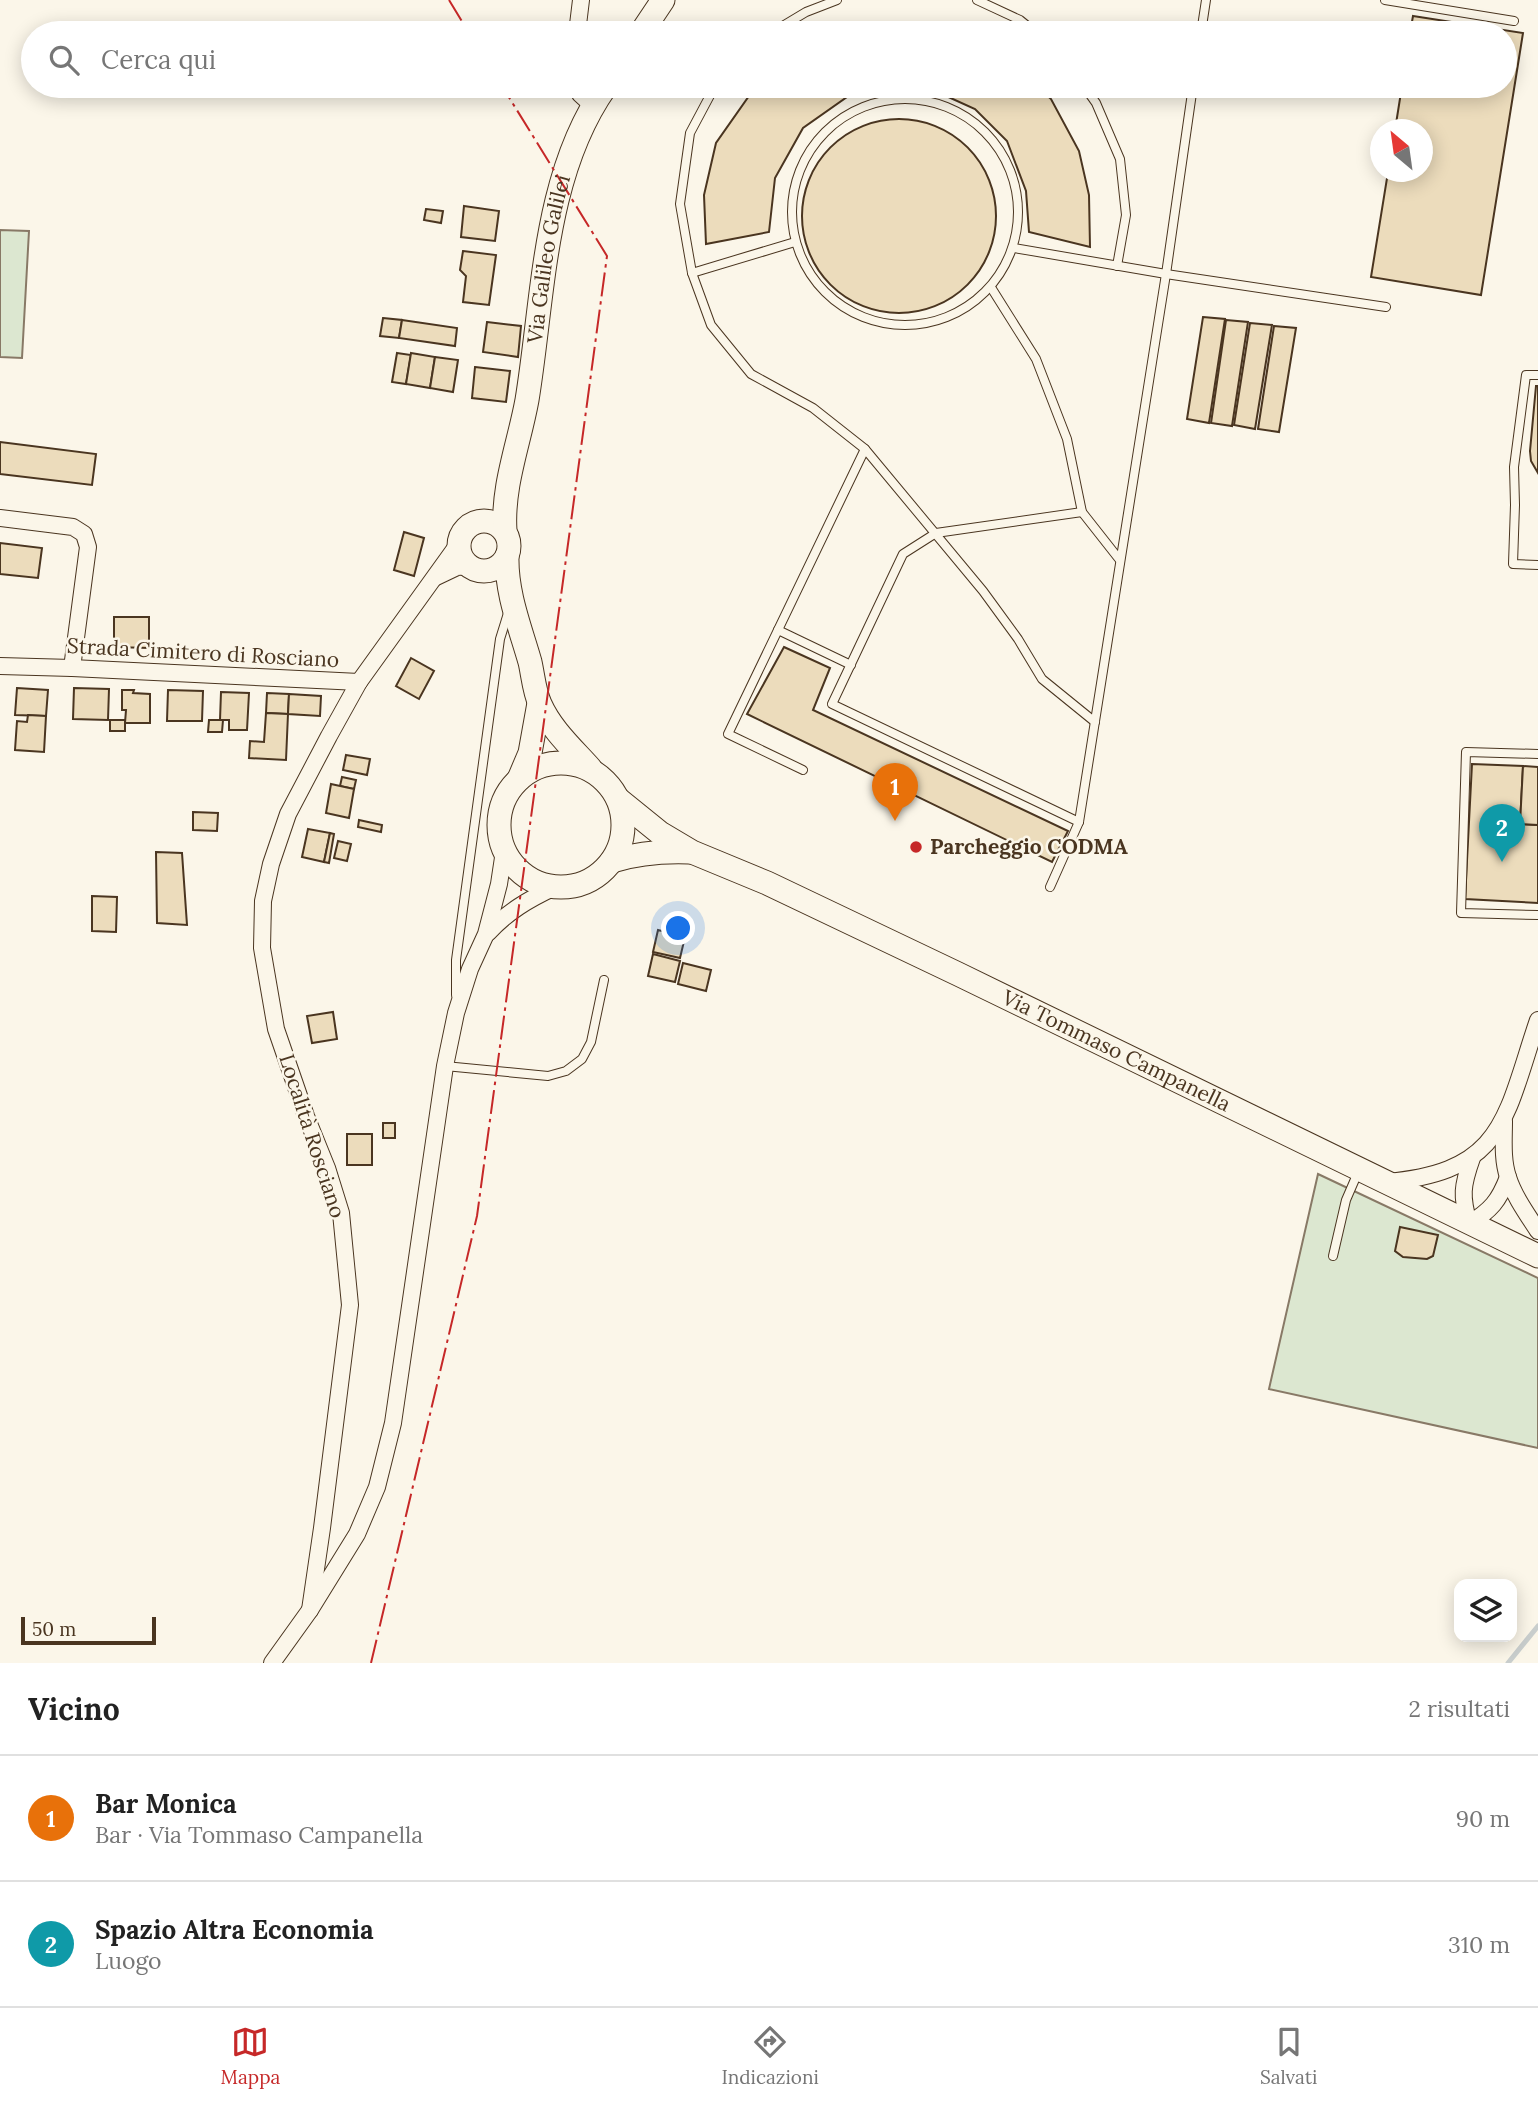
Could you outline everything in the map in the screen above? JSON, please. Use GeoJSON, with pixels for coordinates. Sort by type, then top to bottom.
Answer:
{"type":"FeatureCollection","features":[{"type":"Feature","properties":{"kind":"main road"},"geometry":{"type":"LineString","coordinates":[[649,21],[663,0]]}},
{"type":"Feature","properties":{"kind":"main road","name":"Via Galileo Galilei"},"geometry":{"type":"LineString","coordinates":[[506,490],[524,417],[548,242],[567,163],[597,98]]}},
{"type":"Feature","properties":{"kind":"main road"},"geometry":{"type":"LineString","coordinates":[[506,490],[461,535],[459,543],[460,552],[496,579],[512,600]]}},
{"type":"Feature","properties":{"kind":"main road"},"geometry":{"type":"LineString","coordinates":[[506,490],[505,531],[509,539],[507,569],[512,600],[539,703],[556,732],[603,778],[618,799],[624,824],[618,850],[612,861],[593,879],[581,884],[555,887],[542,885],[519,872],[504,851],[500,838],[500,812],[510,788],[529,771],[554,763],[567,762],[592,770]]}},
{"type":"Feature","properties":{"kind":"main road"},"geometry":{"type":"LineString","coordinates":[[474,523],[491,521],[505,531]]}},
{"type":"Feature","properties":{"kind":"main road"},"geometry":{"type":"LineString","coordinates":[[478,568],[495,568],[507,556]]}},
{"type":"Feature","properties":{"kind":"main road"},"geometry":{"type":"LineString","coordinates":[[519,779],[530,753],[539,703]]}},
{"type":"Feature","properties":{"kind":"main road","name":"Via Tommaso Campanella"},"geometry":{"type":"LineString","coordinates":[[618,799],[649,825],[692,852],[767,883],[1538,1256]]}},
{"type":"Feature","properties":{"kind":"main road","name":"Via Tommaso Campanella"},"geometry":{"type":"LineString","coordinates":[[612,861],[656,851],[692,852]]}},
{"type":"Feature","properties":{"kind":"street"},"geometry":{"type":"LineString","coordinates":[[578,21],[581,0]]}},
{"type":"Feature","properties":{"kind":"street"},"geometry":{"type":"LineString","coordinates":[[584,98],[592,105]]}},
{"type":"Feature","properties":{"kind":"street"},"geometry":{"type":"LineString","coordinates":[[0,519],[73,527],[84,534],[88,547],[72,668]]}},
{"type":"Feature","properties":{"kind":"street","name":"Strada Cimitero di Rosciano"},"geometry":{"type":"LineString","coordinates":[[0,666],[359,682],[459,543]]}},
{"type":"Feature","properties":{"kind":"street"},"geometry":{"type":"LineString","coordinates":[[434,578],[457,567],[478,568]]}},
{"type":"Feature","properties":{"kind":"street","name":"Località Rosciano"},"geometry":{"type":"LineString","coordinates":[[310,1610],[349,1305],[341,1213],[276,1029],[262,948],[263,901],[271,864],[288,814],[359,682]]}},
{"type":"Feature","properties":{"kind":"street","name":"Località Rosciano"},"geometry":{"type":"LineString","coordinates":[[272,1663],[310,1610],[357,1534],[377,1487],[393,1423],[445,1066],[456,1013],[470,970],[486,934],[499,884],[504,851]]}},
{"type":"Feature","properties":{"kind":"street","name":"Località Rosciano"},"geometry":{"type":"LineString","coordinates":[[486,934],[500,919],[530,899],[555,887]]}},
{"type":"Feature","properties":{"kind":"street"},"geometry":{"type":"LineString","coordinates":[[1384,1182],[1417,1179],[1445,1171],[1472,1158],[1489,1142],[1504,1121],[1538,1020]]}},
{"type":"Feature","properties":{"kind":"street"},"geometry":{"type":"LineString","coordinates":[[1504,1121],[1504,1152],[1508,1177],[1538,1231]]}},
{"type":"Feature","properties":{"kind":"street"},"geometry":{"type":"LineString","coordinates":[[1472,1158],[1464,1182],[1463,1204],[1469,1224],[1486,1213],[1501,1196],[1508,1177]]}},
{"type":"Feature","properties":{"kind":"lane"},"geometry":{"type":"LineString","coordinates":[[791,21],[837,0]]}},
{"type":"Feature","properties":{"kind":"lane"},"geometry":{"type":"LineString","coordinates":[[976,0],[1021,21]]}},
{"type":"Feature","properties":{"kind":"lane"},"geometry":{"type":"LineString","coordinates":[[1203,21],[1206,0]]}},
{"type":"Feature","properties":{"kind":"lane"},"geometry":{"type":"LineString","coordinates":[[1385,0],[1514,21]]}},
{"type":"Feature","properties":{"kind":"lane"},"geometry":{"type":"LineString","coordinates":[[709,98],[690,133],[680,204],[692,273],[711,325],[751,374],[813,408],[865,449],[990,600],[1042,679],[1095,722]]}},
{"type":"Feature","properties":{"kind":"lane"},"geometry":{"type":"LineString","coordinates":[[910,98],[865,104],[818,136],[792,190],[795,242],[821,291],[860,319],[914,327],[959,314],[992,289],[1014,248],[1020,198],[1004,152],[967,115],[921,98]]}},
{"type":"Feature","properties":{"kind":"lane"},"geometry":{"type":"LineString","coordinates":[[1092,98],[1120,159],[1126,215],[1117,266]]}},
{"type":"Feature","properties":{"kind":"lane"},"geometry":{"type":"LineString","coordinates":[[1049,887],[1079,822],[1191,98]]}},
{"type":"Feature","properties":{"kind":"lane"},"geometry":{"type":"LineString","coordinates":[[692,273],[795,242]]}},
{"type":"Feature","properties":{"kind":"lane"},"geometry":{"type":"LineString","coordinates":[[1014,248],[1386,307]]}},
{"type":"Feature","properties":{"kind":"lane"},"geometry":{"type":"LineString","coordinates":[[992,289],[1036,359],[1067,439],[1082,512],[1119,559]]}},
{"type":"Feature","properties":{"kind":"lane"},"geometry":{"type":"LineString","coordinates":[[1538,375],[1526,375],[1514,467],[1513,564],[1538,565]]}},
{"type":"Feature","properties":{"kind":"lane"},"geometry":{"type":"LineString","coordinates":[[803,770],[728,734],[865,449]]}},
{"type":"Feature","properties":{"kind":"lane"},"geometry":{"type":"LineString","coordinates":[[1079,822],[832,704],[903,554],[936,533],[1082,512]]}},
{"type":"Feature","properties":{"kind":"lane"},"geometry":{"type":"LineString","coordinates":[[456,1013],[456,960],[500,639],[512,600]]}},
{"type":"Feature","properties":{"kind":"lane"},"geometry":{"type":"LineString","coordinates":[[778,630],[851,665]]}},
{"type":"Feature","properties":{"kind":"lane"},"geometry":{"type":"LineString","coordinates":[[1538,754],[1466,752],[1461,913],[1538,915]]}},
{"type":"Feature","properties":{"kind":"lane"},"geometry":{"type":"LineString","coordinates":[[445,1066],[548,1076],[566,1071],[582,1059],[592,1042],[604,980]]}},
{"type":"Feature","properties":{"kind":"lane"},"geometry":{"type":"LineString","coordinates":[[1333,1256],[1346,1200],[1359,1170]]}},
{"type":"Feature","properties":{"kind":"green space"},"geometry":{"type":"Polygon","coordinates":[[[0,230],[29,231],[22,358],[0,357],[0,230]]]}},
{"type":"Feature","properties":{"kind":"green space"},"geometry":{"type":"Polygon","coordinates":[[[1318,1174],[1538,1278],[1538,1448],[1269,1389],[1318,1174]]]}},
{"type":"Feature","properties":{"kind":"building"},"geometry":{"type":"Polygon","coordinates":[[[1413,16],[1445,21],[1412,21],[1413,16]]]}},
{"type":"Feature","properties":{"kind":"building"},"geometry":{"type":"Polygon","coordinates":[[[1517,32],[1523,33],[1517,70],[1517,32]]]}},
{"type":"Feature","properties":{"kind":"building"},"geometry":{"type":"Polygon","coordinates":[[[748,98],[846,98],[803,128],[775,178],[769,232],[706,244],[704,195],[716,143],[748,98]]]}},
{"type":"Feature","properties":{"kind":"building"},"geometry":{"type":"Polygon","coordinates":[[[951,98],[1051,99],[1079,151],[1089,195],[1090,247],[1029,232],[1026,191],[1007,141],[975,109],[951,98]]]}},
{"type":"Feature","properties":{"kind":"building"},"geometry":{"type":"Polygon","coordinates":[[[1400,98],[1513,98],[1481,295],[1371,277],[1386,182],[1433,182],[1433,119],[1397,119],[1400,98]]]}},
{"type":"Feature","properties":{"kind":"building"},"geometry":{"type":"Polygon","coordinates":[[[899,119],[918,120],[936,126],[968,147],[989,179],[995,197],[995,235],[989,253],[968,285],[936,306],[918,312],[899,313],[880,312],[862,306],[830,285],[809,253],[803,235],[802,216],[803,197],[809,179],[830,147],[862,126],[880,120],[899,119]]]}},
{"type":"Feature","properties":{"kind":"building"},"geometry":{"type":"Polygon","coordinates":[[[464,206],[499,211],[495,241],[461,237],[464,206]]]}},
{"type":"Feature","properties":{"kind":"building"},"geometry":{"type":"Polygon","coordinates":[[[426,209],[443,211],[441,223],[424,220],[426,209]]]}},
{"type":"Feature","properties":{"kind":"building"},"geometry":{"type":"Polygon","coordinates":[[[463,251],[496,255],[489,305],[463,302],[466,276],[460,270],[463,251]]]}},
{"type":"Feature","properties":{"kind":"building"},"geometry":{"type":"Polygon","coordinates":[[[1203,317],[1225,319],[1209,423],[1187,419],[1203,317]]]}},
{"type":"Feature","properties":{"kind":"building"},"geometry":{"type":"Polygon","coordinates":[[[383,318],[402,320],[399,338],[380,336],[383,318]]]}},
{"type":"Feature","properties":{"kind":"building"},"geometry":{"type":"Polygon","coordinates":[[[402,320],[457,328],[455,346],[399,338],[402,320]]]}},
{"type":"Feature","properties":{"kind":"building"},"geometry":{"type":"Polygon","coordinates":[[[1226,320],[1248,322],[1232,426],[1211,423],[1226,320]]]}},
{"type":"Feature","properties":{"kind":"building"},"geometry":{"type":"Polygon","coordinates":[[[487,322],[521,326],[518,357],[483,352],[487,322]]]}},
{"type":"Feature","properties":{"kind":"building"},"geometry":{"type":"Polygon","coordinates":[[[1250,323],[1272,325],[1255,429],[1234,425],[1250,323]]]}},
{"type":"Feature","properties":{"kind":"building"},"geometry":{"type":"Polygon","coordinates":[[[1274,326],[1296,328],[1279,432],[1258,429],[1274,326]]]}},
{"type":"Feature","properties":{"kind":"building"},"geometry":{"type":"Polygon","coordinates":[[[397,353],[411,355],[406,384],[392,382],[397,353]]]}},
{"type":"Feature","properties":{"kind":"building"},"geometry":{"type":"Polygon","coordinates":[[[411,353],[435,357],[430,388],[406,384],[411,353]]]}},
{"type":"Feature","properties":{"kind":"building"},"geometry":{"type":"Polygon","coordinates":[[[435,357],[458,360],[453,392],[430,388],[435,357]]]}},
{"type":"Feature","properties":{"kind":"building"},"geometry":{"type":"Polygon","coordinates":[[[475,367],[510,371],[506,402],[472,398],[475,367]]]}},
{"type":"Feature","properties":{"kind":"building"},"geometry":{"type":"Polygon","coordinates":[[[1536,386],[1538,473],[1531,461],[1530,451],[1536,386]]]}},
{"type":"Feature","properties":{"kind":"building"},"geometry":{"type":"Polygon","coordinates":[[[0,442],[96,454],[92,485],[0,474],[0,442]]]}},
{"type":"Feature","properties":{"kind":"building"},"geometry":{"type":"Polygon","coordinates":[[[404,532],[424,538],[414,576],[394,570],[404,532]]]}},
{"type":"Feature","properties":{"kind":"building"},"geometry":{"type":"Polygon","coordinates":[[[0,543],[42,548],[38,578],[0,574],[0,543]]]}},
{"type":"Feature","properties":{"kind":"building"},"geometry":{"type":"Polygon","coordinates":[[[114,617],[149,617],[149,648],[114,647],[114,617]]]}},
{"type":"Feature","properties":{"kind":"building"},"geometry":{"type":"Polygon","coordinates":[[[784,647],[830,668],[813,710],[1068,831],[1052,862],[747,714],[784,647]]]}},
{"type":"Feature","properties":{"kind":"building"},"geometry":{"type":"Polygon","coordinates":[[[411,658],[434,671],[419,699],[396,686],[411,658]]]}},
{"type":"Feature","properties":{"kind":"building"},"geometry":{"type":"Polygon","coordinates":[[[17,688],[48,690],[46,716],[15,715],[17,688]]]}},
{"type":"Feature","properties":{"kind":"building"},"geometry":{"type":"Polygon","coordinates":[[[74,688],[109,689],[108,720],[73,719],[74,688]]]}},
{"type":"Feature","properties":{"kind":"building"},"geometry":{"type":"Polygon","coordinates":[[[122,690],[150,694],[150,723],[125,723],[126,710],[122,710],[122,690]]]}},
{"type":"Feature","properties":{"kind":"building"},"geometry":{"type":"Polygon","coordinates":[[[168,690],[203,691],[202,721],[167,721],[168,690]]]}},
{"type":"Feature","properties":{"kind":"building"},"geometry":{"type":"Polygon","coordinates":[[[221,692],[249,693],[247,730],[229,730],[229,720],[220,720],[221,692]]]}},
{"type":"Feature","properties":{"kind":"building"},"geometry":{"type":"Polygon","coordinates":[[[267,693],[289,694],[288,714],[266,713],[267,693]]]}},
{"type":"Feature","properties":{"kind":"building"},"geometry":{"type":"Polygon","coordinates":[[[289,694],[321,696],[320,716],[288,714],[289,694]]]}},
{"type":"Feature","properties":{"kind":"building"},"geometry":{"type":"Polygon","coordinates":[[[266,713],[288,714],[286,760],[249,758],[250,741],[264,742],[266,713]]]}},
{"type":"Feature","properties":{"kind":"building"},"geometry":{"type":"Polygon","coordinates":[[[28,715],[46,716],[44,752],[15,750],[17,721],[27,722],[28,715]]]}},
{"type":"Feature","properties":{"kind":"building"},"geometry":{"type":"Polygon","coordinates":[[[110,720],[125,720],[125,731],[110,731],[110,720]]]}},
{"type":"Feature","properties":{"kind":"building"},"geometry":{"type":"Polygon","coordinates":[[[209,720],[223,720],[222,732],[208,732],[209,720]]]}},
{"type":"Feature","properties":{"kind":"building"},"geometry":{"type":"Polygon","coordinates":[[[346,755],[370,759],[367,775],[343,770],[346,755]]]}},
{"type":"Feature","properties":{"kind":"building"},"geometry":{"type":"Polygon","coordinates":[[[1472,764],[1523,766],[1520,824],[1538,825],[1538,903],[1465,899],[1472,764]]]}},
{"type":"Feature","properties":{"kind":"building"},"geometry":{"type":"Polygon","coordinates":[[[1523,766],[1538,767],[1538,825],[1520,824],[1523,766]]]}},
{"type":"Feature","properties":{"kind":"building"},"geometry":{"type":"Polygon","coordinates":[[[342,777],[356,780],[354,789],[340,786],[342,777]]]}},
{"type":"Feature","properties":{"kind":"building"},"geometry":{"type":"Polygon","coordinates":[[[331,784],[354,789],[349,818],[326,813],[331,784]]]}},
{"type":"Feature","properties":{"kind":"building"},"geometry":{"type":"Polygon","coordinates":[[[193,812],[218,813],[217,831],[193,830],[193,812]]]}},
{"type":"Feature","properties":{"kind":"building"},"geometry":{"type":"Polygon","coordinates":[[[359,820],[382,825],[381,832],[358,827],[359,820]]]}},
{"type":"Feature","properties":{"kind":"building"},"geometry":{"type":"Polygon","coordinates":[[[308,829],[330,833],[324,862],[302,857],[308,829]]]}},
{"type":"Feature","properties":{"kind":"building"},"geometry":{"type":"Polygon","coordinates":[[[330,833],[334,834],[329,863],[324,862],[330,833]]]}},
{"type":"Feature","properties":{"kind":"building"},"geometry":{"type":"Polygon","coordinates":[[[338,841],[351,844],[347,861],[334,858],[338,841]]]}},
{"type":"Feature","properties":{"kind":"building"},"geometry":{"type":"Polygon","coordinates":[[[156,852],[182,853],[187,925],[157,923],[156,852]]]}},
{"type":"Feature","properties":{"kind":"building"},"geometry":{"type":"Polygon","coordinates":[[[92,896],[117,897],[116,932],[92,931],[92,896]]]}},
{"type":"Feature","properties":{"kind":"building"},"geometry":{"type":"Polygon","coordinates":[[[658,930],[685,937],[680,958],[653,952],[658,930]]]}},
{"type":"Feature","properties":{"kind":"building"},"geometry":{"type":"Polygon","coordinates":[[[653,954],[680,961],[675,982],[648,976],[653,954]]]}},
{"type":"Feature","properties":{"kind":"building"},"geometry":{"type":"Polygon","coordinates":[[[683,963],[711,970],[706,991],[678,984],[683,963]]]}},
{"type":"Feature","properties":{"kind":"building"},"geometry":{"type":"Polygon","coordinates":[[[333,1012],[337,1039],[312,1043],[307,1016],[333,1012]]]}},
{"type":"Feature","properties":{"kind":"building"},"geometry":{"type":"Polygon","coordinates":[[[383,1123],[395,1123],[395,1138],[383,1138],[383,1123]]]}},
{"type":"Feature","properties":{"kind":"building"},"geometry":{"type":"Polygon","coordinates":[[[347,1134],[372,1134],[372,1165],[347,1165],[347,1134]]]}},
{"type":"Feature","properties":{"kind":"building"},"geometry":{"type":"Polygon","coordinates":[[[1400,1227],[1438,1235],[1433,1256],[1427,1259],[1403,1257],[1395,1251],[1400,1227]]]}},
{"type":"Feature","properties":{"kind":"waterway"},"geometry":{"type":"LineString","coordinates":[[1508,1663],[1538,1626]]}},
{"type":"Feature","properties":{"kind":"power"},"geometry":{"type":"LineString","coordinates":[[449,0],[462,21]]}},
{"type":"Feature","properties":{"kind":"power"},"geometry":{"type":"LineString","coordinates":[[371,1663],[477,1216],[607,256],[509,98]]}},
{"type":"Feature","properties":{"kind":"place","name":"Bar Monica"},"geometry":{"type":"Point","coordinates":[895,821]}},
{"type":"Feature","properties":{"kind":"place","name":"Parcheggio CODMA"},"geometry":{"type":"Point","coordinates":[916,847]}},
{"type":"Feature","properties":{"kind":"place","name":"Spazio Altra Economia"},"geometry":{"type":"Point","coordinates":[1502,862]}}]}
